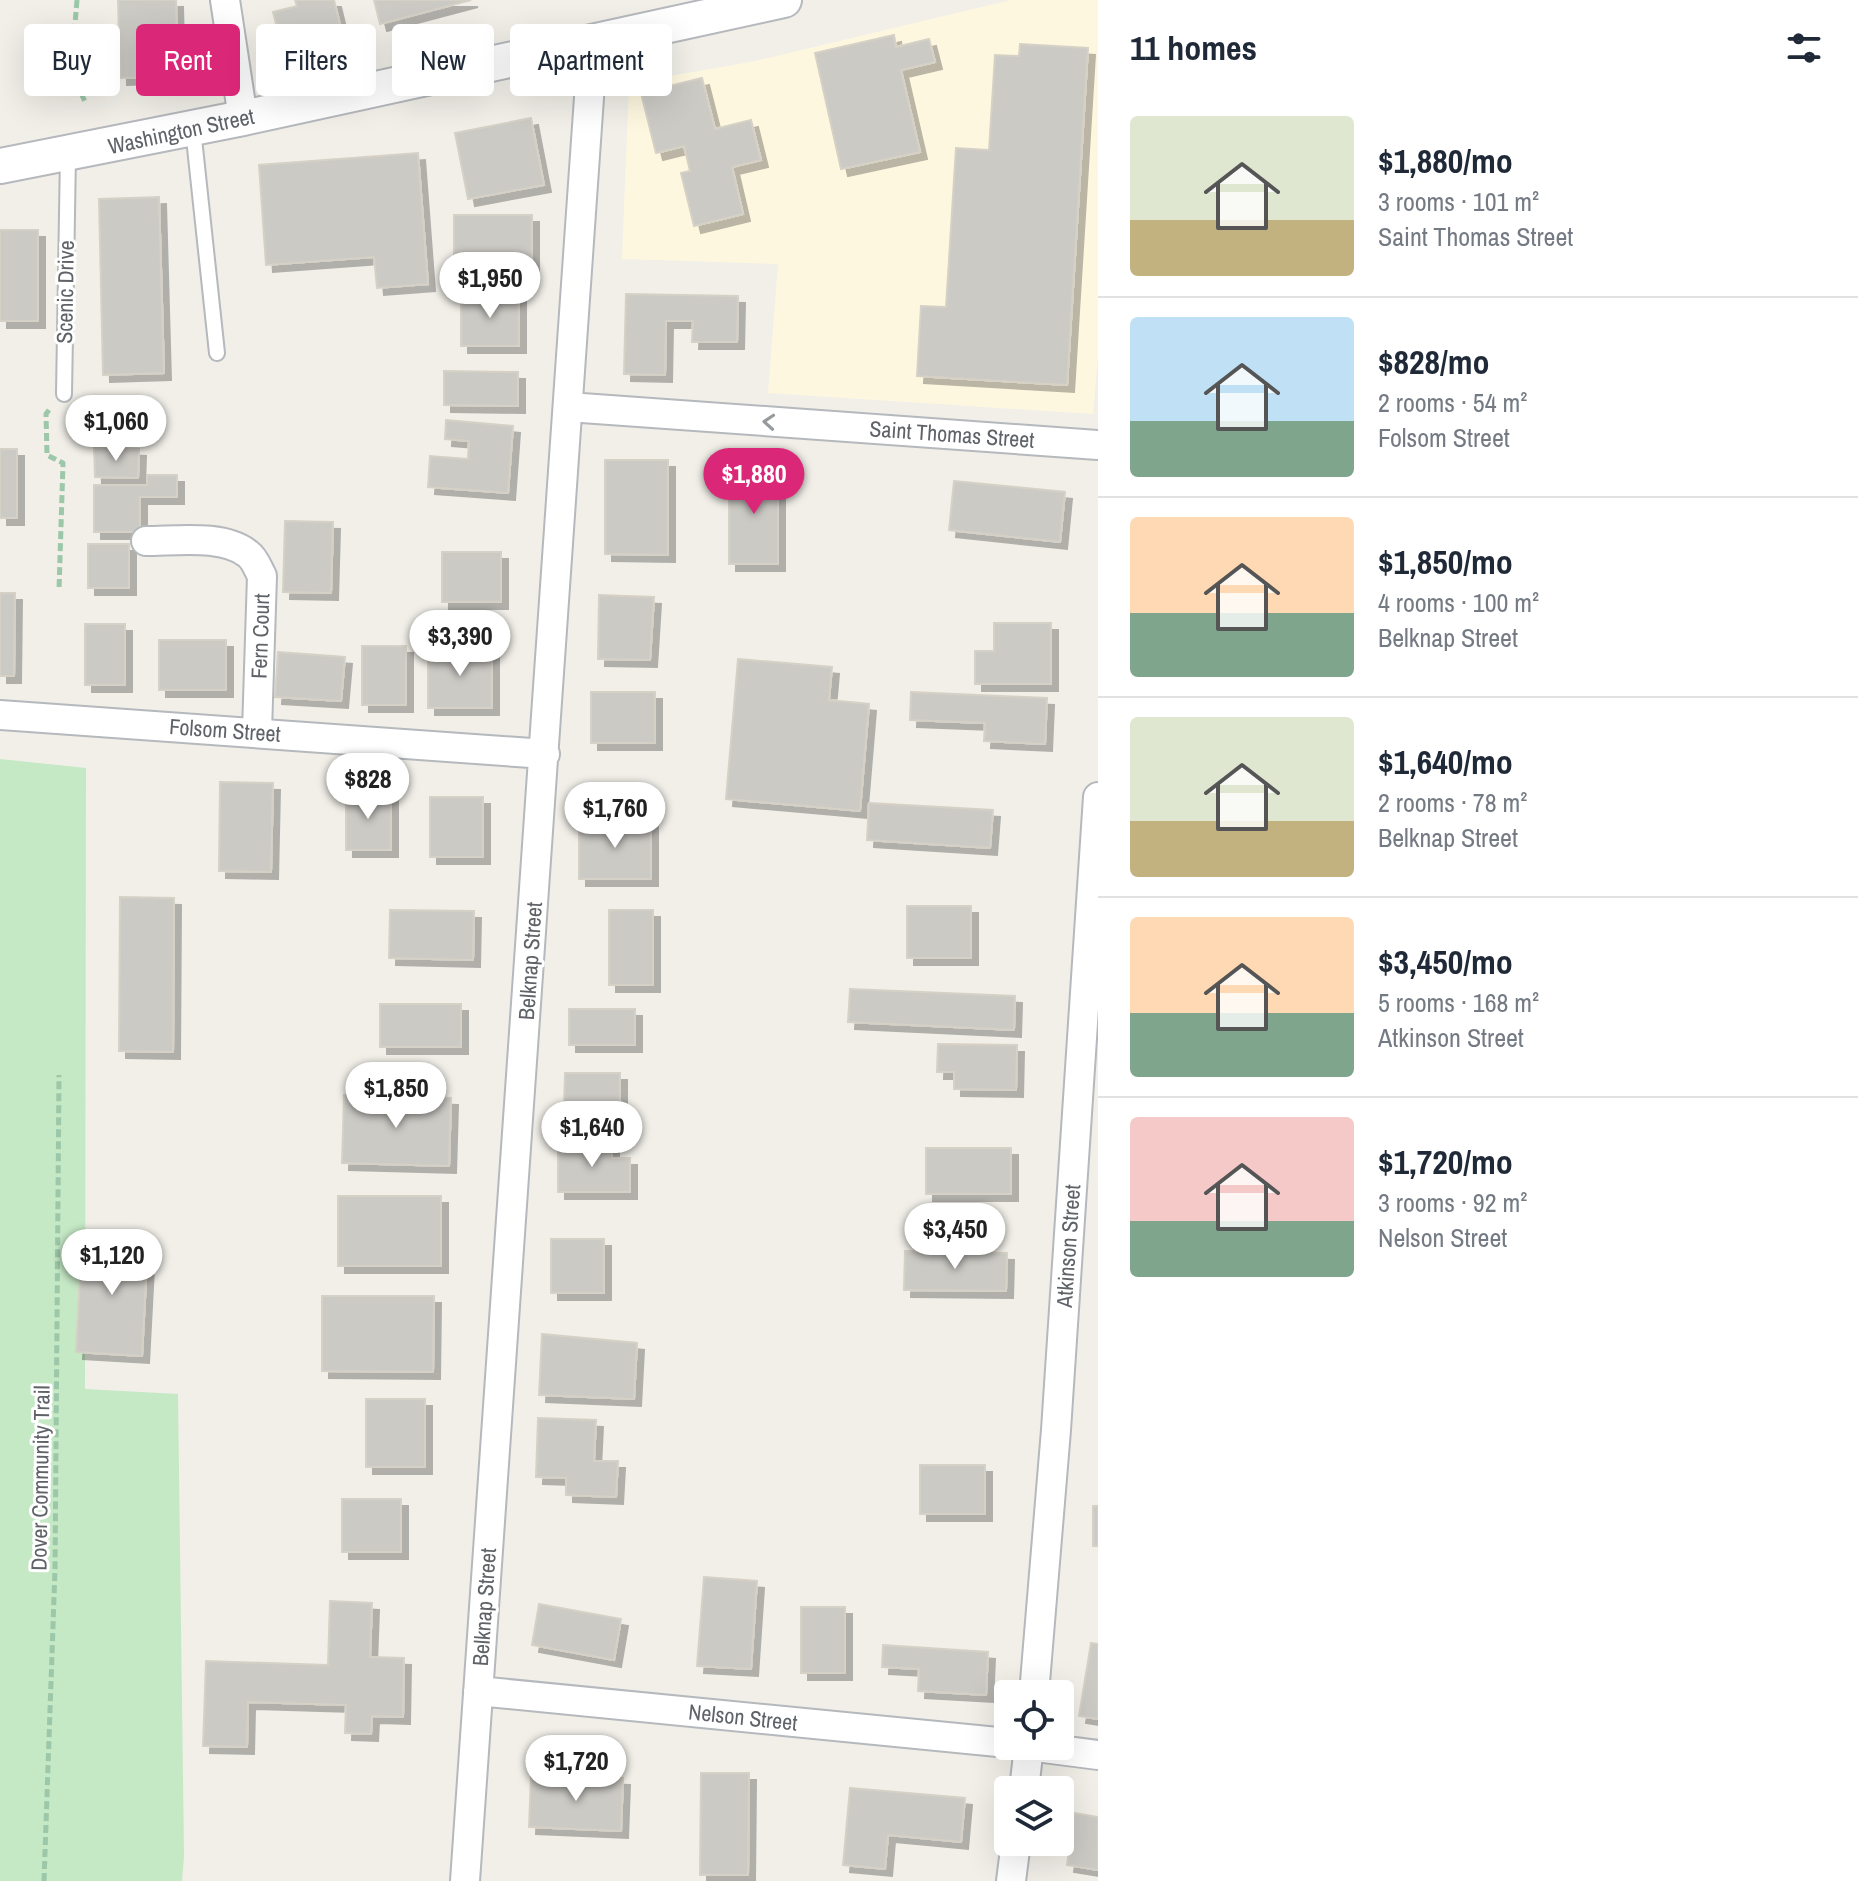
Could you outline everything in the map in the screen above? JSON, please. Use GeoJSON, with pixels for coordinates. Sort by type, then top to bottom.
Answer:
{"type":"FeatureCollection","features":[{"type":"Feature","properties":{"kind":"street"},"geometry":{"type":"LineString","coordinates":[[225,0],[243,118]]}},
{"type":"Feature","properties":{"kind":"street","name":"Washington Street"},"geometry":{"type":"LineString","coordinates":[[669,24],[784,0]]}},
{"type":"Feature","properties":{"kind":"street","name":"Washington Street"},"geometry":{"type":"LineString","coordinates":[[0,166],[243,118],[510,58]]}},
{"type":"Feature","properties":{"kind":"street","name":"Belknap Street"},"geometry":{"type":"LineString","coordinates":[[465,1881],[589,96]]}},
{"type":"Feature","properties":{"kind":"street","name":"Saint Thomas Street"},"geometry":{"type":"LineString","coordinates":[[568,407],[1098,445]]}},
{"type":"Feature","properties":{"kind":"street","name":"Fern Court"},"geometry":{"type":"LineString","coordinates":[[146,541],[235,545],[251,556],[262,576],[257,731]]}},
{"type":"Feature","properties":{"kind":"street","name":"Folsom Street"},"geometry":{"type":"LineString","coordinates":[[0,715],[545,754]]}},
{"type":"Feature","properties":{"kind":"street","name":"Atkinson Street"},"geometry":{"type":"LineString","coordinates":[[1035,1680],[1056,1430],[1098,797]]}},
{"type":"Feature","properties":{"kind":"street","name":"Nelson Street"},"geometry":{"type":"LineString","coordinates":[[478,1691],[994,1742]]}},
{"type":"Feature","properties":{"kind":"street"},"geometry":{"type":"LineString","coordinates":[[1074,1752],[1098,1755]]}},
{"type":"Feature","properties":{"kind":"street"},"geometry":{"type":"LineString","coordinates":[[1011,1881],[1014,1856]]}},
{"type":"Feature","properties":{"kind":"lane"},"geometry":{"type":"LineString","coordinates":[[193,128],[217,353]]}},
{"type":"Feature","properties":{"kind":"lane","name":"Scenic Drive"},"geometry":{"type":"LineString","coordinates":[[64,394],[68,153]]}},
{"type":"Feature","properties":{"kind":"path"},"geometry":{"type":"LineString","coordinates":[[77,0],[71,71],[86,104]]}},
{"type":"Feature","properties":{"kind":"path"},"geometry":{"type":"LineString","coordinates":[[59,590],[63,463],[47,455],[46,414],[64,394]]}},
{"type":"Feature","properties":{"kind":"path","name":"Dover Community Trail"},"geometry":{"type":"LineString","coordinates":[[44,1881],[55,1569],[59,1075]]}},
{"type":"Feature","properties":{"kind":"shaded area"},"geometry":{"type":"Polygon","coordinates":[[[1011,0],[1098,0],[1098,356],[1093,414],[768,393],[778,264],[622,259],[628,96],[672,96],[672,76],[756,61],[1011,0]]]}},
{"type":"Feature","properties":{"kind":"green space"},"geometry":{"type":"Polygon","coordinates":[[[0,759],[86,768],[85,1389],[178,1394],[182,1881],[0,1881],[0,759]]]}},
{"type":"Feature","properties":{"kind":"building"},"geometry":{"type":"Polygon","coordinates":[[[118,0],[176,0],[177,24],[136,24],[136,77],[120,78],[118,0]]]}},
{"type":"Feature","properties":{"kind":"building"},"geometry":{"type":"Polygon","coordinates":[[[295,0],[334,0],[340,24],[276,24],[273,12],[297,6],[295,0]]]}},
{"type":"Feature","properties":{"kind":"building"},"geometry":{"type":"Polygon","coordinates":[[[374,0],[471,0],[380,24],[374,0]]]}},
{"type":"Feature","properties":{"kind":"building"},"geometry":{"type":"Polygon","coordinates":[[[894,35],[896,47],[929,39],[935,62],[901,70],[920,152],[841,169],[815,53],[894,35]]]}},
{"type":"Feature","properties":{"kind":"building"},"geometry":{"type":"Polygon","coordinates":[[[1020,44],[1088,48],[1067,385],[917,376],[921,306],[946,307],[956,148],[989,150],[995,55],[1019,56],[1020,44]]]}},
{"type":"Feature","properties":{"kind":"building"},"geometry":{"type":"Polygon","coordinates":[[[702,78],[715,129],[751,120],[761,160],[732,167],[743,214],[694,226],[681,173],[690,171],[684,146],[656,153],[642,96],[672,96],[672,85],[702,78]]]}},
{"type":"Feature","properties":{"kind":"building"},"geometry":{"type":"Polygon","coordinates":[[[531,118],[544,185],[468,199],[455,133],[531,118]]]}},
{"type":"Feature","properties":{"kind":"building"},"geometry":{"type":"Polygon","coordinates":[[[418,153],[428,284],[377,288],[374,257],[266,265],[259,165],[418,153]]]}},
{"type":"Feature","properties":{"kind":"building"},"geometry":{"type":"Polygon","coordinates":[[[159,197],[164,373],[103,375],[99,199],[159,197]]]}},
{"type":"Feature","properties":{"kind":"building"},"geometry":{"type":"Polygon","coordinates":[[[454,215],[532,215],[532,266],[454,266],[454,215]]]}},
{"type":"Feature","properties":{"kind":"building"},"geometry":{"type":"Polygon","coordinates":[[[0,230],[38,230],[38,321],[0,321],[0,230]]]}},
{"type":"Feature","properties":{"kind":"building"},"geometry":{"type":"Polygon","coordinates":[[[626,294],[738,296],[737,342],[692,342],[693,321],[666,321],[665,375],[624,374],[626,294]]]}},
{"type":"Feature","properties":{"kind":"building"},"geometry":{"type":"Polygon","coordinates":[[[461,295],[519,295],[519,346],[461,346],[461,295]]]}},
{"type":"Feature","properties":{"kind":"building"},"geometry":{"type":"Polygon","coordinates":[[[444,371],[518,372],[518,406],[444,405],[444,371]]]}},
{"type":"Feature","properties":{"kind":"building"},"geometry":{"type":"Polygon","coordinates":[[[446,420],[513,426],[508,493],[428,487],[430,456],[468,459],[469,441],[445,439],[446,420]]]}},
{"type":"Feature","properties":{"kind":"building"},"geometry":{"type":"Polygon","coordinates":[[[94,447],[139,449],[138,478],[95,477],[94,447]]]}},
{"type":"Feature","properties":{"kind":"building"},"geometry":{"type":"Polygon","coordinates":[[[0,449],[17,449],[17,518],[0,518],[0,449]]]}},
{"type":"Feature","properties":{"kind":"building"},"geometry":{"type":"Polygon","coordinates":[[[605,460],[668,460],[668,555],[605,554],[605,460]]]}},
{"type":"Feature","properties":{"kind":"building"},"geometry":{"type":"Polygon","coordinates":[[[729,469],[778,469],[778,564],[729,564],[729,469]]]}},
{"type":"Feature","properties":{"kind":"building"},"geometry":{"type":"Polygon","coordinates":[[[147,475],[177,475],[177,497],[140,497],[140,532],[94,532],[94,485],[147,485],[147,475]]]}},
{"type":"Feature","properties":{"kind":"building"},"geometry":{"type":"Polygon","coordinates":[[[954,481],[1065,492],[1060,542],[949,530],[954,481]]]}},
{"type":"Feature","properties":{"kind":"building"},"geometry":{"type":"Polygon","coordinates":[[[285,521],[333,522],[331,593],[283,592],[285,521]]]}},
{"type":"Feature","properties":{"kind":"building"},"geometry":{"type":"Polygon","coordinates":[[[88,544],[129,544],[129,588],[88,588],[88,544]]]}},
{"type":"Feature","properties":{"kind":"building"},"geometry":{"type":"Polygon","coordinates":[[[442,552],[501,552],[501,602],[442,602],[442,552]]]}},
{"type":"Feature","properties":{"kind":"building"},"geometry":{"type":"Polygon","coordinates":[[[0,593],[15,593],[14,676],[0,676],[0,593]]]}},
{"type":"Feature","properties":{"kind":"building"},"geometry":{"type":"Polygon","coordinates":[[[599,595],[654,597],[650,660],[598,659],[599,595]]]}},
{"type":"Feature","properties":{"kind":"building"},"geometry":{"type":"Polygon","coordinates":[[[994,623],[1051,623],[1051,684],[975,684],[975,651],[994,651],[994,623]]]}},
{"type":"Feature","properties":{"kind":"building"},"geometry":{"type":"Polygon","coordinates":[[[85,624],[125,624],[125,685],[85,685],[85,624]]]}},
{"type":"Feature","properties":{"kind":"building"},"geometry":{"type":"Polygon","coordinates":[[[159,640],[226,640],[226,690],[159,690],[159,640]]]}},
{"type":"Feature","properties":{"kind":"building"},"geometry":{"type":"Polygon","coordinates":[[[362,646],[406,646],[406,705],[362,705],[362,646]]]}},
{"type":"Feature","properties":{"kind":"building"},"geometry":{"type":"Polygon","coordinates":[[[428,648],[492,648],[492,708],[428,708],[428,648]]]}},
{"type":"Feature","properties":{"kind":"building"},"geometry":{"type":"Polygon","coordinates":[[[278,652],[345,657],[341,701],[275,697],[278,652]]]}},
{"type":"Feature","properties":{"kind":"building"},"geometry":{"type":"Polygon","coordinates":[[[738,659],[832,667],[829,700],[869,704],[860,811],[726,799],[738,659]]]}},
{"type":"Feature","properties":{"kind":"building"},"geometry":{"type":"Polygon","coordinates":[[[591,692],[655,692],[655,743],[591,743],[591,692]]]}},
{"type":"Feature","properties":{"kind":"building"},"geometry":{"type":"Polygon","coordinates":[[[911,692],[1047,698],[1045,744],[984,741],[985,723],[910,720],[911,692]]]}},
{"type":"Feature","properties":{"kind":"building"},"geometry":{"type":"Polygon","coordinates":[[[220,782],[273,783],[271,872],[219,871],[220,782]]]}},
{"type":"Feature","properties":{"kind":"building"},"geometry":{"type":"Polygon","coordinates":[[[346,792],[391,792],[391,850],[346,850],[346,792]]]}},
{"type":"Feature","properties":{"kind":"building"},"geometry":{"type":"Polygon","coordinates":[[[430,797],[483,797],[483,857],[430,857],[430,797]]]}},
{"type":"Feature","properties":{"kind":"building"},"geometry":{"type":"Polygon","coordinates":[[[869,803],[993,810],[990,848],[867,840],[869,803]]]}},
{"type":"Feature","properties":{"kind":"building"},"geometry":{"type":"Polygon","coordinates":[[[579,820],[651,820],[651,879],[579,879],[579,820]]]}},
{"type":"Feature","properties":{"kind":"building"},"geometry":{"type":"Polygon","coordinates":[[[120,897],[174,898],[173,1052],[119,1051],[120,897]]]}},
{"type":"Feature","properties":{"kind":"building"},"geometry":{"type":"Polygon","coordinates":[[[907,906],[971,906],[971,958],[907,958],[907,906]]]}},
{"type":"Feature","properties":{"kind":"building"},"geometry":{"type":"Polygon","coordinates":[[[390,910],[474,911],[473,960],[389,958],[390,910]]]}},
{"type":"Feature","properties":{"kind":"building"},"geometry":{"type":"Polygon","coordinates":[[[609,910],[653,910],[653,985],[609,985],[609,910]]]}},
{"type":"Feature","properties":{"kind":"building"},"geometry":{"type":"Polygon","coordinates":[[[850,989],[1015,996],[1014,1030],[848,1022],[850,989]]]}},
{"type":"Feature","properties":{"kind":"building"},"geometry":{"type":"Polygon","coordinates":[[[380,1004],[461,1004],[461,1047],[380,1047],[380,1004]]]}},
{"type":"Feature","properties":{"kind":"building"},"geometry":{"type":"Polygon","coordinates":[[[569,1009],[635,1009],[635,1045],[569,1045],[569,1009]]]}},
{"type":"Feature","properties":{"kind":"building"},"geometry":{"type":"Polygon","coordinates":[[[938,1044],[1017,1045],[1016,1090],[954,1089],[954,1072],[937,1072],[938,1044]]]}},
{"type":"Feature","properties":{"kind":"building"},"geometry":{"type":"Polygon","coordinates":[[[565,1073],[620,1073],[620,1108],[564,1108],[565,1073]]]}},
{"type":"Feature","properties":{"kind":"building"},"geometry":{"type":"Polygon","coordinates":[[[344,1095],[451,1098],[449,1166],[342,1163],[344,1095]]]}},
{"type":"Feature","properties":{"kind":"building"},"geometry":{"type":"Polygon","coordinates":[[[558,1143],[612,1143],[612,1158],[630,1158],[630,1192],[558,1192],[558,1143]]]}},
{"type":"Feature","properties":{"kind":"building"},"geometry":{"type":"Polygon","coordinates":[[[926,1148],[1011,1148],[1011,1194],[926,1194],[926,1148]]]}},
{"type":"Feature","properties":{"kind":"building"},"geometry":{"type":"Polygon","coordinates":[[[338,1196],[441,1196],[441,1266],[338,1266],[338,1196]]]}},
{"type":"Feature","properties":{"kind":"building"},"geometry":{"type":"Polygon","coordinates":[[[82,1238],[148,1242],[142,1356],[76,1352],[82,1238]]]}},
{"type":"Feature","properties":{"kind":"building"},"geometry":{"type":"Polygon","coordinates":[[[551,1239],[604,1239],[604,1293],[551,1293],[551,1239]]]}},
{"type":"Feature","properties":{"kind":"building"},"geometry":{"type":"Polygon","coordinates":[[[905,1251],[1007,1253],[1006,1291],[904,1290],[905,1251]]]}},
{"type":"Feature","properties":{"kind":"building"},"geometry":{"type":"Polygon","coordinates":[[[322,1296],[434,1296],[433,1372],[322,1371],[322,1296]]]}},
{"type":"Feature","properties":{"kind":"building"},"geometry":{"type":"Polygon","coordinates":[[[542,1334],[637,1343],[634,1399],[539,1395],[542,1334]]]}},
{"type":"Feature","properties":{"kind":"building"},"geometry":{"type":"Polygon","coordinates":[[[366,1399],[425,1399],[425,1467],[366,1467],[366,1399]]]}},
{"type":"Feature","properties":{"kind":"building"},"geometry":{"type":"Polygon","coordinates":[[[538,1418],[596,1420],[594,1461],[618,1461],[616,1497],[566,1495],[566,1478],[536,1477],[538,1418]]]}},
{"type":"Feature","properties":{"kind":"building"},"geometry":{"type":"Polygon","coordinates":[[[920,1465],[985,1465],[985,1514],[920,1514],[920,1465]]]}},
{"type":"Feature","properties":{"kind":"building"},"geometry":{"type":"Polygon","coordinates":[[[342,1499],[401,1499],[401,1552],[342,1552],[342,1499]]]}},
{"type":"Feature","properties":{"kind":"building"},"geometry":{"type":"Polygon","coordinates":[[[1093,1506],[1098,1506],[1098,1546],[1093,1546],[1093,1506]]]}},
{"type":"Feature","properties":{"kind":"building"},"geometry":{"type":"Polygon","coordinates":[[[704,1577],[757,1581],[751,1669],[697,1666],[704,1577]]]}},
{"type":"Feature","properties":{"kind":"building"},"geometry":{"type":"Polygon","coordinates":[[[330,1601],[372,1603],[370,1657],[404,1658],[403,1717],[372,1716],[371,1734],[345,1733],[346,1705],[248,1702],[247,1747],[203,1746],[206,1661],[328,1665],[330,1601]]]}},
{"type":"Feature","properties":{"kind":"building"},"geometry":{"type":"Polygon","coordinates":[[[539,1604],[621,1619],[614,1660],[532,1645],[539,1604]]]}},
{"type":"Feature","properties":{"kind":"building"},"geometry":{"type":"Polygon","coordinates":[[[801,1607],[845,1607],[845,1673],[801,1673],[801,1607]]]}},
{"type":"Feature","properties":{"kind":"building"},"geometry":{"type":"Polygon","coordinates":[[[1091,1643],[1098,1644],[1098,1719],[1079,1716],[1091,1643]]]}},
{"type":"Feature","properties":{"kind":"building"},"geometry":{"type":"Polygon","coordinates":[[[883,1645],[988,1652],[986,1695],[918,1691],[919,1669],[882,1667],[883,1645]]]}},
{"type":"Feature","properties":{"kind":"building"},"geometry":{"type":"Polygon","coordinates":[[[701,1773],[749,1773],[748,1875],[700,1875],[701,1773]]]}},
{"type":"Feature","properties":{"kind":"building"},"geometry":{"type":"Polygon","coordinates":[[[531,1775],[623,1778],[621,1831],[529,1827],[531,1775]]]}},
{"type":"Feature","properties":{"kind":"building"},"geometry":{"type":"Polygon","coordinates":[[[850,1788],[965,1798],[961,1842],[888,1835],[885,1869],[843,1865],[850,1788]]]}},
{"type":"Feature","properties":{"kind":"building"},"geometry":{"type":"Polygon","coordinates":[[[1074,1813],[1098,1817],[1098,1870],[1067,1865],[1068,1856],[1074,1856],[1074,1813]]]}}]}
